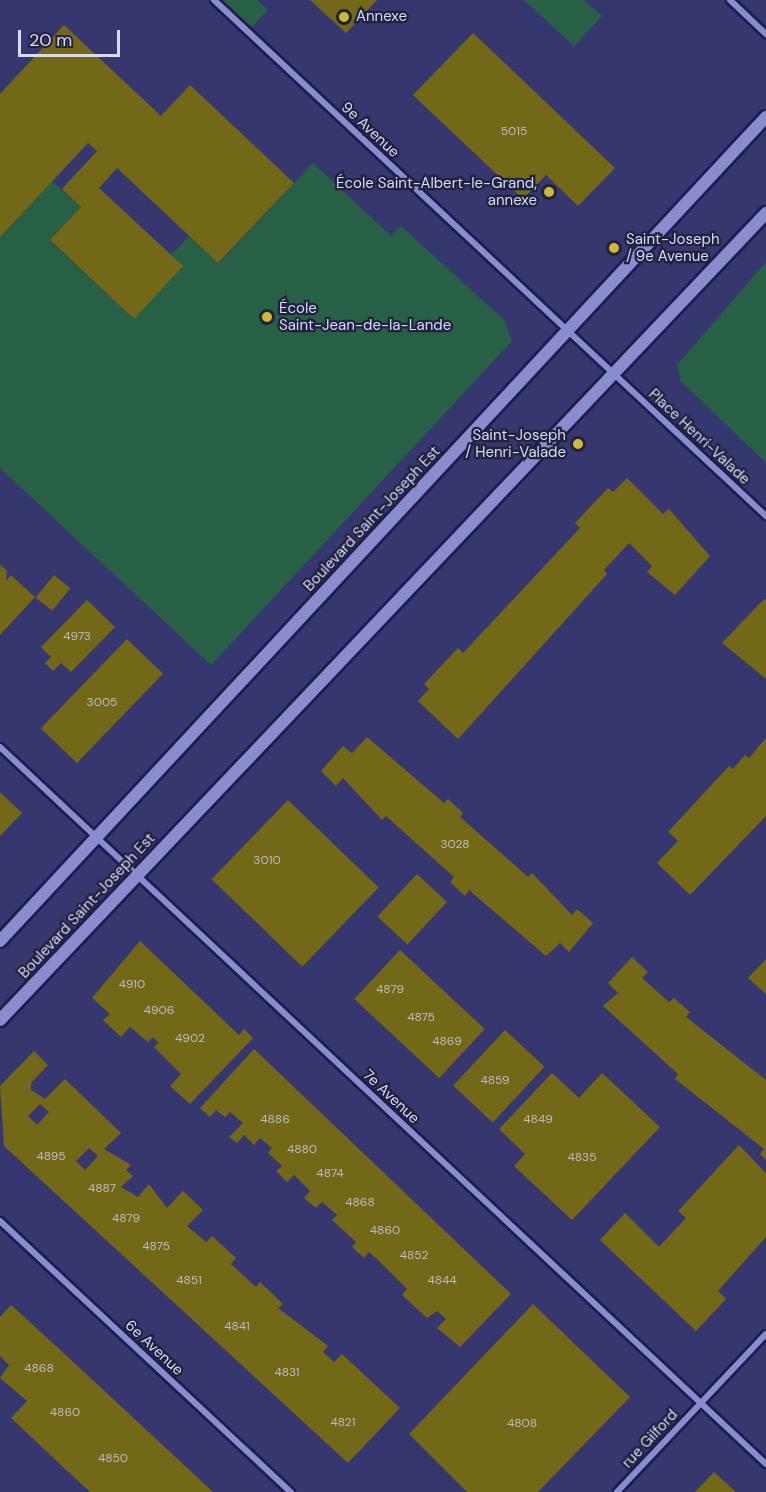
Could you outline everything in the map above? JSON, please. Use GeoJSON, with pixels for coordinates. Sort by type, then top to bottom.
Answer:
{"type":"FeatureCollection","features":[{"type":"Feature","properties":{"kind":"main road","name":"Boulevard Saint-Joseph Est"},"geometry":{"type":"LineString","coordinates":[[0,941],[95,836],[569,332],[766,117]]}},
{"type":"Feature","properties":{"kind":"main road","name":"Boulevard Saint-Joseph Est"},"geometry":{"type":"LineString","coordinates":[[0,1020],[615,375],[766,213]]}},
{"type":"Feature","properties":{"kind":"street","name":"9e Avenue"},"geometry":{"type":"LineString","coordinates":[[214,0],[615,375]]}},
{"type":"Feature","properties":{"kind":"street"},"geometry":{"type":"LineString","coordinates":[[730,0],[766,33]]}},
{"type":"Feature","properties":{"kind":"street","name":"Place Henri-Valade"},"geometry":{"type":"LineString","coordinates":[[615,375],[766,516]]}},
{"type":"Feature","properties":{"kind":"street","name":"7e Avenue"},"geometry":{"type":"LineString","coordinates":[[0,747],[766,1464]]}},
{"type":"Feature","properties":{"kind":"street","name":"6e Avenue"},"geometry":{"type":"LineString","coordinates":[[0,1221],[291,1492]]}},
{"type":"Feature","properties":{"kind":"street"},"geometry":{"type":"LineString","coordinates":[[701,1403],[766,1334]]}},
{"type":"Feature","properties":{"kind":"street","name":"rue Gilford"},"geometry":{"type":"LineString","coordinates":[[617,1492],[701,1403]]}},
{"type":"Feature","properties":{"kind":"green space"},"geometry":{"type":"Polygon","coordinates":[[[219,0],[257,0],[268,10],[250,29],[219,0]]]}},
{"type":"Feature","properties":{"kind":"green space"},"geometry":{"type":"Polygon","coordinates":[[[524,0],[584,0],[602,16],[574,46],[524,0]]]}},
{"type":"Feature","properties":{"kind":"green space"},"geometry":{"type":"Polygon","coordinates":[[[313,163],[391,236],[401,226],[504,320],[512,341],[211,665],[0,468],[0,237],[52,181],[81,207],[50,241],[134,319],[171,255],[189,236],[219,263],[313,163]]]}},
{"type":"Feature","properties":{"kind":"green space"},"geometry":{"type":"Polygon","coordinates":[[[766,262],[766,463],[681,381],[677,365],[766,262]]]}},
{"type":"Feature","properties":{"kind":"building","name":"Annexe"},"geometry":{"type":"Polygon","coordinates":[[[310,0],[377,0],[346,33],[310,0]]]}},
{"type":"Feature","properties":{"kind":"building"},"geometry":{"type":"Polygon","coordinates":[[[64,25],[161,116],[190,85],[294,183],[218,263],[117,168],[99,188],[183,266],[134,319],[50,240],[81,207],[62,189],[97,151],[88,143],[0,237],[0,94],[64,25]]]}},
{"type":"Feature","properties":{"kind":"building"},"geometry":{"type":"Polygon","coordinates":[[[473,33],[615,168],[578,206],[546,175],[523,199],[413,95],[473,33]]]}},
{"type":"Feature","properties":{"kind":"building"},"geometry":{"type":"Polygon","coordinates":[[[627,478],[663,514],[669,509],[710,556],[675,595],[647,572],[652,566],[629,543],[604,570],[607,574],[458,739],[418,701],[429,689],[424,684],[458,648],[463,653],[580,528],[575,523],[608,488],[613,492],[627,478]]]}},
{"type":"Feature","properties":{"kind":"building"},"geometry":{"type":"Polygon","coordinates":[[[0,565],[7,571],[6,581],[11,575],[35,597],[0,635],[0,565]]]}},
{"type":"Feature","properties":{"kind":"building"},"geometry":{"type":"Polygon","coordinates":[[[54,575],[70,588],[52,611],[36,598],[54,575]]]}},
{"type":"Feature","properties":{"kind":"building"},"geometry":{"type":"Polygon","coordinates":[[[764,599],[766,600],[766,679],[722,643],[764,599]]]}},
{"type":"Feature","properties":{"kind":"building"},"geometry":{"type":"Polygon","coordinates":[[[87,600],[115,627],[71,672],[61,663],[53,671],[45,663],[51,657],[41,647],[87,600]]]}},
{"type":"Feature","properties":{"kind":"building"},"geometry":{"type":"Polygon","coordinates":[[[127,639],[163,674],[77,763],[41,728],[127,639]]]}},
{"type":"Feature","properties":{"kind":"building"},"geometry":{"type":"Polygon","coordinates":[[[367,737],[444,803],[448,799],[463,813],[460,817],[528,877],[532,873],[572,915],[577,909],[593,923],[569,952],[560,943],[546,956],[469,890],[465,896],[450,882],[454,877],[386,816],[382,820],[343,778],[336,786],[321,771],[343,746],[352,753],[367,737]]]}},
{"type":"Feature","properties":{"kind":"building"},"geometry":{"type":"Polygon","coordinates":[[[766,738],[766,816],[690,895],[657,863],[678,841],[668,832],[729,766],[733,769],[745,755],[749,758],[766,738]]]}},
{"type":"Feature","properties":{"kind":"building"},"geometry":{"type":"Polygon","coordinates":[[[0,792],[22,813],[0,836],[0,792]]]}},
{"type":"Feature","properties":{"kind":"building"},"geometry":{"type":"Polygon","coordinates":[[[288,800],[379,888],[302,967],[212,879],[288,800]]]}},
{"type":"Feature","properties":{"kind":"building"},"geometry":{"type":"Polygon","coordinates":[[[417,874],[447,902],[407,944],[377,916],[417,874]]]}},
{"type":"Feature","properties":{"kind":"building"},"geometry":{"type":"Polygon","coordinates":[[[140,941],[239,1035],[244,1029],[253,1038],[190,1104],[170,1086],[181,1074],[154,1047],[159,1043],[153,1037],[148,1042],[130,1027],[121,1037],[103,1020],[110,1014],[92,998],[140,941]]]}},
{"type":"Feature","properties":{"kind":"building"},"geometry":{"type":"Polygon","coordinates":[[[400,950],[485,1029],[439,1078],[354,999],[400,950]]]}},
{"type":"Feature","properties":{"kind":"building"},"geometry":{"type":"Polygon","coordinates":[[[632,957],[648,972],[642,978],[669,1002],[674,998],[690,1012],[686,1017],[766,1080],[766,1160],[760,1154],[764,1149],[675,1079],[678,1074],[603,1006],[618,993],[608,983],[632,957]]]}},
{"type":"Feature","properties":{"kind":"building"},"geometry":{"type":"Polygon","coordinates":[[[766,959],[766,994],[748,978],[766,959]]]}},
{"type":"Feature","properties":{"kind":"building"},"geometry":{"type":"Polygon","coordinates":[[[505,1030],[544,1067],[493,1122],[453,1086],[505,1030]]]}},
{"type":"Feature","properties":{"kind":"building"},"geometry":{"type":"Polygon","coordinates":[[[254,1049],[511,1294],[460,1347],[437,1328],[446,1319],[437,1311],[427,1318],[402,1295],[407,1289],[378,1260],[369,1252],[364,1258],[352,1247],[356,1242],[332,1220],[337,1215],[322,1202],[316,1208],[304,1198],[310,1191],[294,1175],[287,1182],[276,1171],[282,1166],[268,1153],[272,1148],[260,1138],[254,1145],[244,1135],[237,1143],[229,1137],[243,1123],[230,1112],[225,1117],[216,1110],[210,1117],[200,1108],[254,1049]]]}},
{"type":"Feature","properties":{"kind":"building"},"geometry":{"type":"Polygon","coordinates":[[[34,1051],[48,1065],[31,1083],[31,1090],[45,1099],[65,1079],[121,1133],[104,1149],[131,1165],[126,1170],[133,1176],[121,1187],[138,1197],[149,1184],[167,1208],[183,1191],[203,1210],[187,1226],[206,1242],[212,1236],[236,1258],[231,1264],[256,1287],[260,1282],[283,1304],[278,1308],[328,1346],[323,1352],[334,1362],[342,1354],[400,1408],[348,1463],[4,1146],[0,1086],[34,1051]],[[40,1104],[28,1116],[37,1125],[49,1112],[40,1104]],[[89,1148],[76,1161],[85,1170],[98,1156],[89,1148]]]}},
{"type":"Feature","properties":{"kind":"building"},"geometry":{"type":"Polygon","coordinates":[[[552,1073],[579,1098],[602,1073],[660,1127],[572,1220],[514,1166],[525,1154],[499,1129],[552,1073]]]}},
{"type":"Feature","properties":{"kind":"building"},"geometry":{"type":"Polygon","coordinates":[[[739,1145],[766,1173],[766,1237],[718,1291],[726,1299],[696,1331],[600,1240],[625,1213],[659,1247],[686,1218],[678,1211],[739,1145]]]}},
{"type":"Feature","properties":{"kind":"building"},"geometry":{"type":"Polygon","coordinates":[[[533,1304],[630,1397],[538,1492],[467,1492],[409,1434],[533,1304]]]}},
{"type":"Feature","properties":{"kind":"building"},"geometry":{"type":"Polygon","coordinates":[[[11,1305],[213,1492],[90,1492],[11,1418],[27,1401],[0,1378],[9,1365],[0,1356],[0,1317],[11,1305]]]}},
{"type":"Feature","properties":{"kind":"building"},"geometry":{"type":"Polygon","coordinates":[[[714,1472],[736,1492],[695,1492],[714,1472]]]}},
{"type":"Feature","properties":{"kind":"place","name":"Annexe"},"geometry":{"type":"Point","coordinates":[344,17]}},
{"type":"Feature","properties":{"kind":"place","name":"École Saint-Albert-le-Grand, annexe"},"geometry":{"type":"Point","coordinates":[549,192]}},
{"type":"Feature","properties":{"kind":"place","name":"Saint-Joseph / 9e Avenue"},"geometry":{"type":"Point","coordinates":[614,248]}},
{"type":"Feature","properties":{"kind":"place","name":"École Saint-Jean-de-la-Lande"},"geometry":{"type":"Point","coordinates":[267,317]}},
{"type":"Feature","properties":{"kind":"place","name":"Saint-Joseph / Henri-Valade"},"geometry":{"type":"Point","coordinates":[578,444]}}]}
